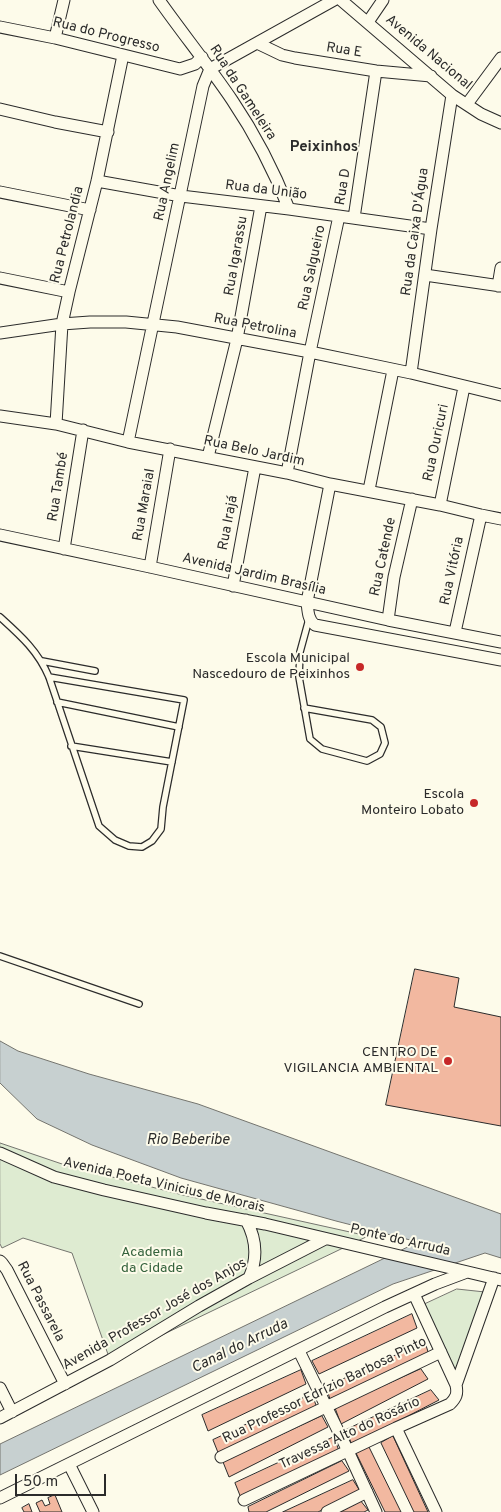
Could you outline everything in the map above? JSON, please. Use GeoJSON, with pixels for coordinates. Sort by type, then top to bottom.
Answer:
{"type":"FeatureCollection","features":[{"type":"Feature","properties":{"kind":"street"},"geometry":{"type":"LineString","coordinates":[[55,38],[64,0]]}},
{"type":"Feature","properties":{"kind":"street"},"geometry":{"type":"LineString","coordinates":[[162,3],[174,0]]}},
{"type":"Feature","properties":{"kind":"street"},"geometry":{"type":"LineString","coordinates":[[210,69],[334,0]]}},
{"type":"Feature","properties":{"kind":"street","name":"Avenida Nacional"},"geometry":{"type":"LineString","coordinates":[[341,0],[452,95],[481,114],[501,123]]}},
{"type":"Feature","properties":{"kind":"street"},"geometry":{"type":"LineString","coordinates":[[368,22],[383,0]]}},
{"type":"Feature","properties":{"kind":"street","name":"Rua da Gameleira"},"geometry":{"type":"LineString","coordinates":[[162,3],[246,121],[274,171],[289,209]]}},
{"type":"Feature","properties":{"kind":"street","name":"Rua do Progresso"},"geometry":{"type":"LineString","coordinates":[[0,27],[55,38],[180,69],[195,64],[202,57]]}},
{"type":"Feature","properties":{"kind":"street","name":"Rua E"},"geometry":{"type":"LineString","coordinates":[[257,43],[282,55],[376,71],[431,76]]}},
{"type":"Feature","properties":{"kind":"street","name":"Rua Petrolandia"},"geometry":{"type":"LineString","coordinates":[[56,424],[62,324],[97,181],[123,55]]}},
{"type":"Feature","properties":{"kind":"street"},"geometry":{"type":"LineString","coordinates":[[467,104],[501,58]]}},
{"type":"Feature","properties":{"kind":"street","name":"Rua Angelim"},"geometry":{"type":"LineString","coordinates":[[128,442],[203,86],[210,69]]}},
{"type":"Feature","properties":{"kind":"street","name":"Rua D"},"geometry":{"type":"LineString","coordinates":[[354,218],[376,71]]}},
{"type":"Feature","properties":{"kind":"street","name":"Rua da Caixa D'Água"},"geometry":{"type":"LineString","coordinates":[[411,373],[452,95]]}},
{"type":"Feature","properties":{"kind":"street"},"geometry":{"type":"LineString","coordinates":[[0,109],[108,132]]}},
{"type":"Feature","properties":{"kind":"street","name":"Rua da União"},"geometry":{"type":"LineString","coordinates":[[97,181],[181,196],[431,229]]}},
{"type":"Feature","properties":{"kind":"street"},"geometry":{"type":"LineString","coordinates":[[0,192],[90,210]]}},
{"type":"Feature","properties":{"kind":"street","name":"Rua Igarassu"},"geometry":{"type":"LineString","coordinates":[[208,457],[237,339],[261,206]]}},
{"type":"Feature","properties":{"kind":"street","name":"Rua Salgueiro"},"geometry":{"type":"LineString","coordinates":[[287,473],[339,216]]}},
{"type":"Feature","properties":{"kind":"street"},"geometry":{"type":"LineString","coordinates":[[424,275],[499,286],[501,268]]}},
{"type":"Feature","properties":{"kind":"street"},"geometry":{"type":"LineString","coordinates":[[0,278],[69,292]]}},
{"type":"Feature","properties":{"kind":"street","name":"Rua Petrolina"},"geometry":{"type":"LineString","coordinates":[[0,333],[90,322],[152,324],[310,352],[411,373],[501,395]]}},
{"type":"Feature","properties":{"kind":"street"},"geometry":{"type":"LineString","coordinates":[[369,490],[393,370]]}},
{"type":"Feature","properties":{"kind":"street","name":"Rua Ouricuri"},"geometry":{"type":"LineString","coordinates":[[440,505],[464,387]]}},
{"type":"Feature","properties":{"kind":"street","name":"Rua Belo Jardim"},"geometry":{"type":"LineString","coordinates":[[0,416],[56,424],[128,442],[287,473],[330,484],[369,490],[501,519]]}},
{"type":"Feature","properties":{"kind":"street","name":"Rua També"},"geometry":{"type":"LineString","coordinates":[[64,549],[83,430]]}},
{"type":"Feature","properties":{"kind":"street","name":"Rua Maraial"},"geometry":{"type":"LineString","coordinates":[[150,567],[170,449]]}},
{"type":"Feature","properties":{"kind":"street","name":"Rua Irajá"},"geometry":{"type":"LineString","coordinates":[[233,586],[255,467]]}},
{"type":"Feature","properties":{"kind":"street"},"geometry":{"type":"LineString","coordinates":[[330,484],[307,602],[309,618],[315,625],[501,660]]}},
{"type":"Feature","properties":{"kind":"street","name":"Rua Catende"},"geometry":{"type":"LineString","coordinates":[[388,620],[394,577],[412,500]]}},
{"type":"Feature","properties":{"kind":"street","name":"Rua Vitória"},"geometry":{"type":"LineString","coordinates":[[455,632],[481,515]]}},
{"type":"Feature","properties":{"kind":"street","name":"Avenida Jardim Brasília"},"geometry":{"type":"LineString","coordinates":[[0,535],[388,620],[501,642]]}},
{"type":"Feature","properties":{"kind":"street","name":"Avenida Poeta Vinicius de Morais"},"geometry":{"type":"LineString","coordinates":[[0,1154],[54,1177],[145,1200],[246,1220],[331,1240]]}},
{"type":"Feature","properties":{"kind":"street"},"geometry":{"type":"LineString","coordinates":[[246,1220],[254,1240],[253,1265],[248,1278]]}},
{"type":"Feature","properties":{"kind":"street","name":"Ponte do Arruda"},"geometry":{"type":"LineString","coordinates":[[331,1240],[467,1272]]}},
{"type":"Feature","properties":{"kind":"street","name":"Avenida Professor José dos Anjos"},"geometry":{"type":"LineString","coordinates":[[0,1418],[110,1360],[248,1278],[331,1240]]}},
{"type":"Feature","properties":{"kind":"street","name":"Rua Passarela"},"geometry":{"type":"LineString","coordinates":[[0,1262],[2,1262],[7,1270],[65,1384]]}},
{"type":"Feature","properties":{"kind":"street"},"geometry":{"type":"LineString","coordinates":[[0,1498],[435,1284],[467,1272],[497,1279]]}},
{"type":"Feature","properties":{"kind":"street","name":"Travessa Alto do Rosário"},"geometry":{"type":"LineString","coordinates":[[244,1500],[450,1404],[456,1398],[456,1385],[497,1279]]}},
{"type":"Feature","properties":{"kind":"street"},"geometry":{"type":"LineString","coordinates":[[414,1294],[456,1385]]}},
{"type":"Feature","properties":{"kind":"street"},"geometry":{"type":"LineString","coordinates":[[299,1351],[376,1512]]}},
{"type":"Feature","properties":{"kind":"street","name":"Rua Professor Edrízio Barbosa Pinto"},"geometry":{"type":"LineString","coordinates":[[221,1457],[441,1352]]}},
{"type":"Feature","properties":{"kind":"street"},"geometry":{"type":"LineString","coordinates":[[0,1388],[12,1412]]}},
{"type":"Feature","properties":{"kind":"street"},"geometry":{"type":"LineString","coordinates":[[396,1428],[436,1512]]}},
{"type":"Feature","properties":{"kind":"street"},"geometry":{"type":"LineString","coordinates":[[69,1464],[88,1510]]}},
{"type":"Feature","properties":{"kind":"street"},"geometry":{"type":"LineString","coordinates":[[326,1512],[367,1492]]}},
{"type":"Feature","properties":{"kind":"lane"},"geometry":{"type":"LineString","coordinates":[[0,617],[23,638],[42,661],[99,826],[115,840],[129,846],[142,847],[152,841],[161,829],[184,700],[49,677]]}},
{"type":"Feature","properties":{"kind":"lane"},"geometry":{"type":"LineString","coordinates":[[304,708],[372,720],[381,727],[385,743],[380,754],[367,761],[322,749],[310,739],[304,708],[299,678],[300,652],[309,618]]}},
{"type":"Feature","properties":{"kind":"lane"},"geometry":{"type":"LineString","coordinates":[[42,661],[95,671]]}},
{"type":"Feature","properties":{"kind":"lane"},"geometry":{"type":"LineString","coordinates":[[57,702],[179,727]]}},
{"type":"Feature","properties":{"kind":"lane"},"geometry":{"type":"LineString","coordinates":[[71,746],[172,762]]}},
{"type":"Feature","properties":{"kind":"lane"},"geometry":{"type":"LineString","coordinates":[[0,956],[139,1004]]}},
{"type":"Feature","properties":{"kind":"green space","name":"Academia da Cidade"},"geometry":{"type":"Polygon","coordinates":[[[0,1143],[65,1165],[183,1195],[368,1236],[110,1360],[72,1253],[23,1238],[2,1248],[0,1244],[0,1143]]]}},
{"type":"Feature","properties":{"kind":"green space"},"geometry":{"type":"Polygon","coordinates":[[[457,1289],[485,1292],[455,1376],[423,1305],[457,1289]]]}},
{"type":"Feature","properties":{"kind":"water","name":"Rio Beberibe"},"geometry":{"type":"Polygon","coordinates":[[[0,1041],[18,1051],[89,1074],[198,1104],[501,1214],[501,1258],[485,1253],[393,1284],[0,1475],[0,1444],[418,1242],[181,1178],[92,1145],[37,1119],[0,1083],[0,1041]]]}},
{"type":"Feature","properties":{"kind":"building","name":"CENTRO DE VIGILANCIA AMBIENTAL"},"geometry":{"type":"Polygon","coordinates":[[[415,969],[459,978],[454,1007],[501,1017],[501,1126],[386,1105],[415,969]]]}},
{"type":"Feature","properties":{"kind":"building"},"geometry":{"type":"Polygon","coordinates":[[[412,1314],[417,1328],[319,1374],[312,1361],[412,1314]]]}},
{"type":"Feature","properties":{"kind":"building"},"geometry":{"type":"Polygon","coordinates":[[[425,1342],[429,1355],[331,1402],[326,1387],[425,1342]]]}},
{"type":"Feature","properties":{"kind":"building"},"geometry":{"type":"Polygon","coordinates":[[[421,1369],[428,1379],[341,1424],[335,1408],[421,1369]]]}},
{"type":"Feature","properties":{"kind":"building"},"geometry":{"type":"Polygon","coordinates":[[[301,1370],[306,1384],[208,1431],[202,1415],[301,1370]]]}},
{"type":"Feature","properties":{"kind":"building"},"geometry":{"type":"Polygon","coordinates":[[[431,1390],[439,1400],[352,1445],[346,1430],[431,1390]]]}},
{"type":"Feature","properties":{"kind":"building"},"geometry":{"type":"Polygon","coordinates":[[[312,1394],[317,1408],[219,1455],[213,1440],[312,1394]]]}},
{"type":"Feature","properties":{"kind":"building"},"geometry":{"type":"Polygon","coordinates":[[[322,1416],[328,1427],[229,1477],[223,1462],[322,1416]]]}},
{"type":"Feature","properties":{"kind":"building"},"geometry":{"type":"Polygon","coordinates":[[[393,1436],[428,1512],[414,1512],[381,1443],[393,1436]]]}},
{"type":"Feature","properties":{"kind":"building"},"geometry":{"type":"Polygon","coordinates":[[[334,1437],[339,1451],[241,1498],[235,1483],[334,1437]]]}},
{"type":"Feature","properties":{"kind":"building"},"geometry":{"type":"Polygon","coordinates":[[[369,1447],[401,1512],[385,1512],[356,1453],[369,1447]]]}},
{"type":"Feature","properties":{"kind":"building"},"geometry":{"type":"Polygon","coordinates":[[[342,1461],[349,1471],[266,1512],[249,1512],[248,1507],[342,1461]]]}},
{"type":"Feature","properties":{"kind":"building"},"geometry":{"type":"Polygon","coordinates":[[[353,1480],[360,1491],[318,1512],[283,1512],[353,1480]]]}},
{"type":"Feature","properties":{"kind":"building"},"geometry":{"type":"Polygon","coordinates":[[[55,1495],[62,1512],[40,1512],[36,1503],[42,1500],[45,1506],[50,1504],[48,1498],[55,1495]]]}},
{"type":"Feature","properties":{"kind":"building"},"geometry":{"type":"Polygon","coordinates":[[[360,1500],[368,1510],[364,1512],[336,1512],[360,1500]]]}},
{"type":"Feature","properties":{"kind":"building"},"geometry":{"type":"Polygon","coordinates":[[[29,1504],[32,1512],[24,1512],[22,1508],[29,1504]]]}},
{"type":"Feature","properties":{"kind":"place","name":"Escola Municipal Nascedouro de Peixinhos"},"geometry":{"type":"Point","coordinates":[360,667]}},
{"type":"Feature","properties":{"kind":"place","name":"Escola Monteiro Lobato"},"geometry":{"type":"Point","coordinates":[474,803]}},
{"type":"Feature","properties":{"kind":"place","name":"CENTRO DE VIGILANCIA AMBIENTAL"},"geometry":{"type":"Point","coordinates":[448,1061]}},
{"type":"Feature","properties":{"kind":"district","name":"Peixinhos"},"geometry":{"type":"Point","coordinates":[324,148]}},
{"type":"Feature","properties":{"kind":"water label","name":"Canal do Arruda"},"geometry":{"type":"Point","coordinates":[240,1347]}}]}
